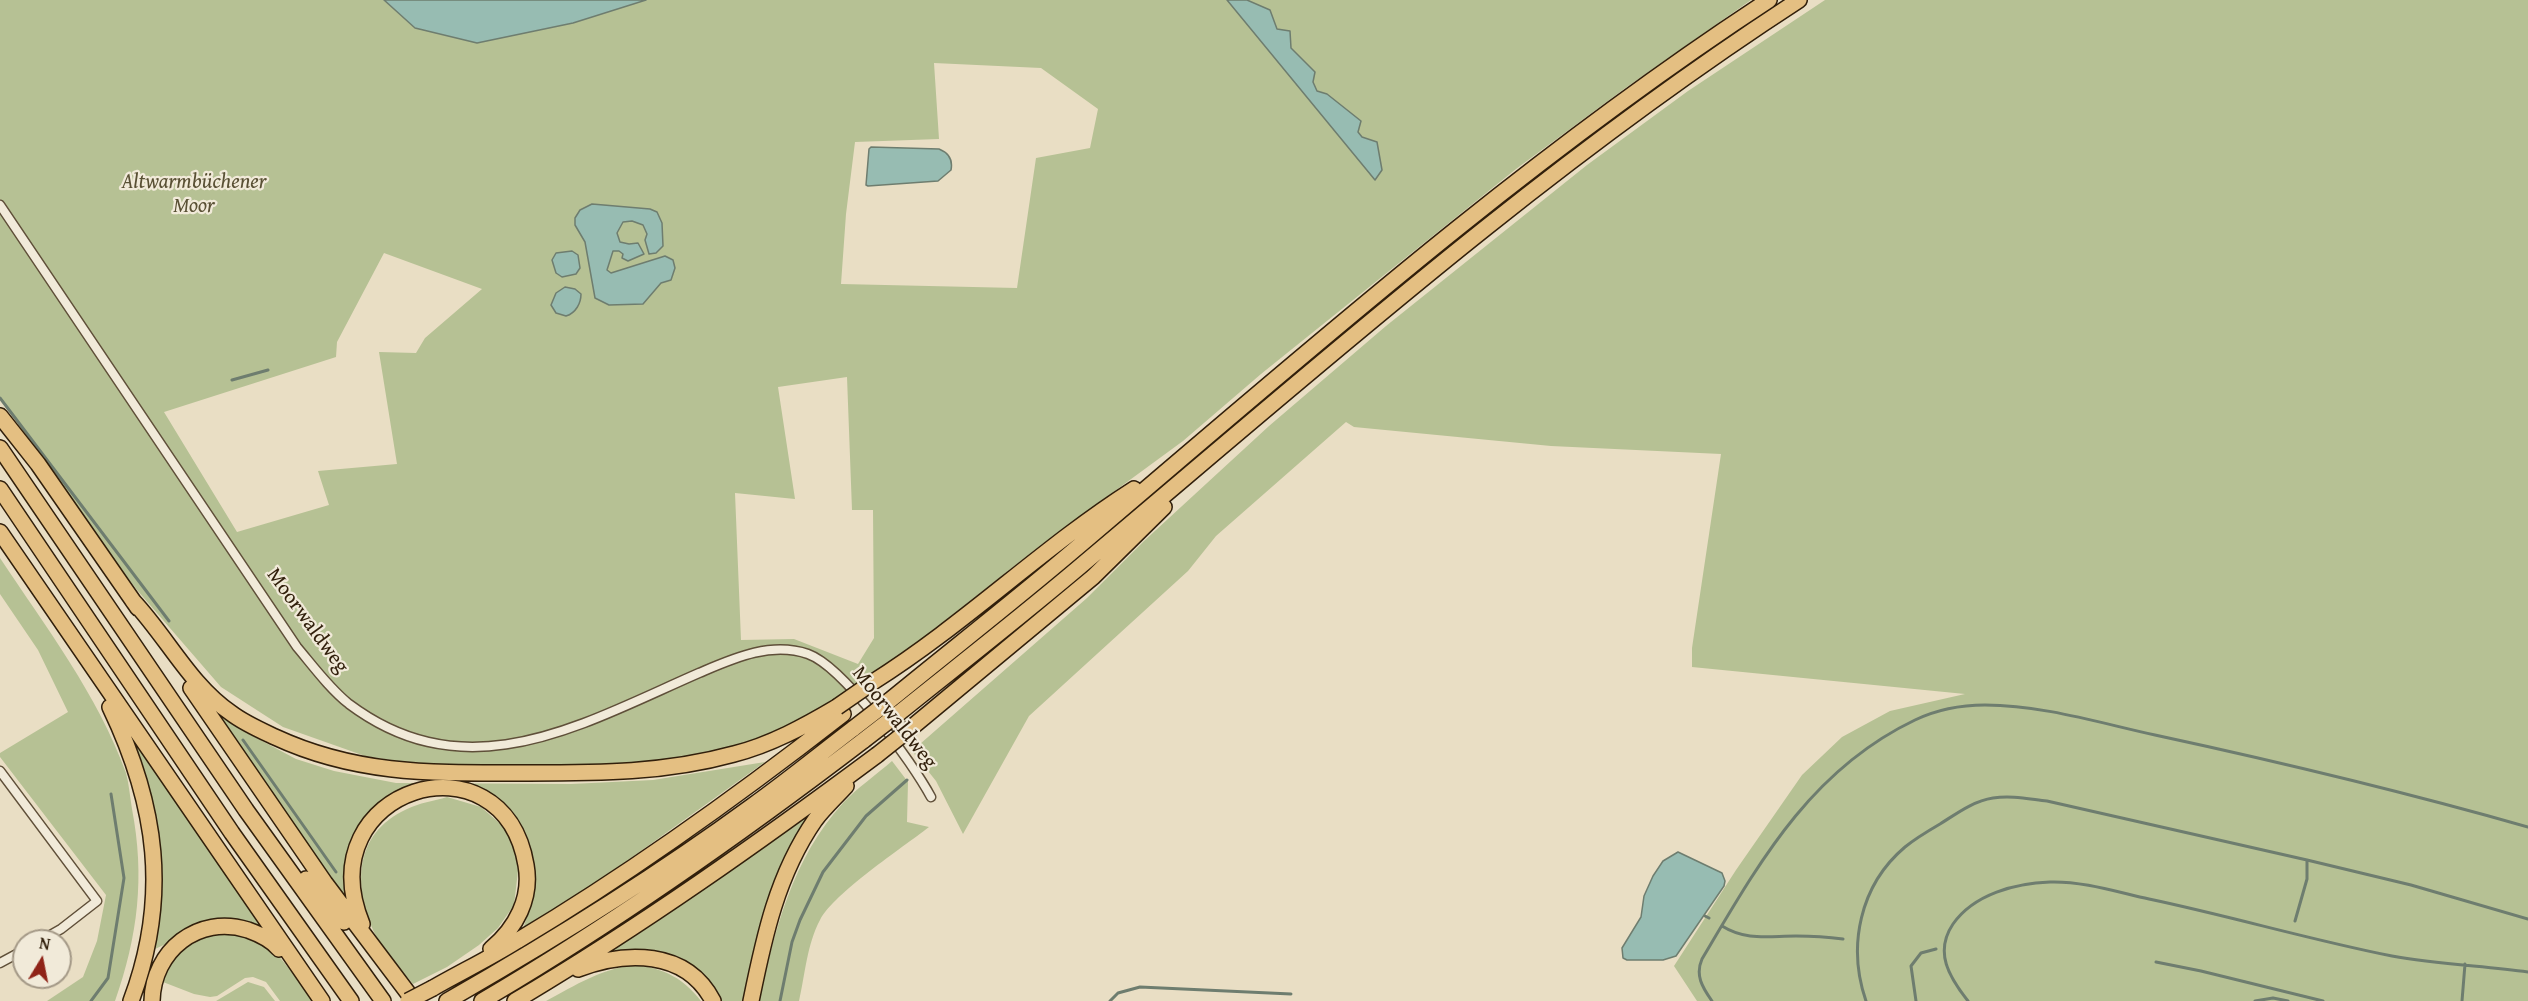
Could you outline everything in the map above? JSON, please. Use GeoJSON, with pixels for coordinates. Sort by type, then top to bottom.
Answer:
{"type":"FeatureCollection","features":[{"type":"Feature","properties":{"kind":"highway"},"geometry":{"type":"LineString","coordinates":[[447,1001],[529,954],[649,878],[751,806],[889,701],[1070,554],[1422,256],[1610,111],[1769,0]]}},
{"type":"Feature","properties":{"kind":"highway"},"geometry":{"type":"LineString","coordinates":[[482,1001],[658,892],[761,819],[899,714],[1082,565],[1315,366],[1506,211],[1619,124],[1799,0]]}},
{"type":"Feature","properties":{"kind":"highway"},"geometry":{"type":"LineString","coordinates":[[0,416],[38,464],[250,776],[410,998]]}},
{"type":"Feature","properties":{"kind":"highway"},"geometry":{"type":"LineString","coordinates":[[515,1001],[553,979],[772,832],[912,728],[1094,577],[1230,439]]}},
{"type":"Feature","properties":{"kind":"highway"},"geometry":{"type":"LineString","coordinates":[[0,448],[246,810],[383,1001]]}},
{"type":"Feature","properties":{"kind":"highway"},"geometry":{"type":"LineString","coordinates":[[410,998],[434,988],[516,942],[640,864],[741,793],[840,711],[984,602],[1091,516],[1182,458]]}},
{"type":"Feature","properties":{"kind":"highway"},"geometry":{"type":"LineString","coordinates":[[0,489],[232,833],[351,1001]]}},
{"type":"Feature","properties":{"kind":"highway"},"geometry":{"type":"LineString","coordinates":[[0,532],[322,1001]]}},
{"type":"Feature","properties":{"kind":"highway"},"geometry":{"type":"LineString","coordinates":[[133,601],[154,623],[209,696],[232,714],[259,729],[311,752],[340,761],[372,767],[429,773],[641,772],[689,765],[737,754],[840,711]]}},
{"type":"Feature","properties":{"kind":"highway"},"geometry":{"type":"LineString","coordinates":[[89,664],[132,756],[148,811],[153,838],[155,898],[151,930],[131,1001]]}},
{"type":"Feature","properties":{"kind":"highway"},"geometry":{"type":"LineString","coordinates":[[751,1001],[766,927],[788,867],[816,818],[872,759]]}},
{"type":"Feature","properties":{"kind":"highway"},"geometry":{"type":"LineString","coordinates":[[369,940],[355,907],[352,890],[356,850],[366,829],[390,803],[424,788],[459,789],[477,795],[495,806],[517,833],[524,851],[527,885],[515,923],[505,938],[452,977]]}},
{"type":"Feature","properties":{"kind":"highway"},"geometry":{"type":"LineString","coordinates":[[246,810],[410,998]]}},
{"type":"Feature","properties":{"kind":"highway"},"geometry":{"type":"LineString","coordinates":[[153,1001],[153,988],[158,970],[166,955],[190,936],[203,929],[218,926],[239,928],[260,934],[276,945],[303,975]]}},
{"type":"Feature","properties":{"kind":"highway"},"geometry":{"type":"LineString","coordinates":[[553,979],[614,958],[636,956],[659,959],[681,968],[697,980],[712,1001]]}},
{"type":"Feature","properties":{"kind":"street","name":"Moorwaldweg"},"geometry":{"type":"LineString","coordinates":[[0,206],[297,647],[324,680],[348,703],[383,726],[435,743],[458,747],[508,745],[567,729],[742,656],[778,650],[806,654],[820,660],[839,675],[914,770],[931,797]]}},
{"type":"Feature","properties":{"kind":"street"},"geometry":{"type":"LineString","coordinates":[[0,771],[97,901],[61,929]]}},
{"type":"Feature","properties":{"kind":"green space","name":"Altwarmbüchener Moor"},"geometry":{"type":"Polygon","coordinates":[[[0,0],[384,0],[415,28],[477,43],[573,23],[646,0],[1751,0],[1624,89],[1516,169],[1261,374],[1183,441],[1041,545],[895,660],[834,703],[776,733],[735,748],[641,766],[430,766],[365,756],[283,727],[221,687],[137,590],[91,529],[0,398],[0,0]],[[934,63],[939,139],[855,142],[846,214],[841,284],[1017,288],[1036,158],[1090,148],[1098,109],[1041,68],[934,63]],[[384,253],[337,342],[336,357],[164,412],[237,532],[329,505],[318,471],[397,464],[379,352],[416,353],[425,338],[482,289],[384,253]],[[847,377],[778,387],[795,499],[735,493],[741,640],[794,639],[858,664],[874,638],[873,510],[852,510],[847,377]]]}},
{"type":"Feature","properties":{"kind":"green space"},"geometry":{"type":"Polygon","coordinates":[[[1825,0],[2528,0],[2528,1001],[1697,1001],[1674,966],[1736,870],[1802,775],[1842,737],[1890,711],[1965,694],[1692,667],[1692,648],[1721,454],[1551,446],[1354,427],[1346,422],[1216,536],[1188,571],[1029,716],[963,834],[936,781],[912,751],[1087,598],[1144,541],[1269,426],[1386,326],[1587,165],[1688,91],[1825,0]]]}},
{"type":"Feature","properties":{"kind":"green space"},"geometry":{"type":"Polygon","coordinates":[[[0,558],[86,689],[101,716],[126,773],[136,834],[137,906],[129,953],[115,1001],[47,1001],[65,989],[72,989],[72,984],[83,977],[97,941],[106,895],[0,757],[0,753],[68,712],[38,650],[0,594],[0,558]]]}},
{"type":"Feature","properties":{"kind":"green space"},"geometry":{"type":"Polygon","coordinates":[[[208,705],[249,734],[296,759],[334,771],[396,783],[571,784],[653,780],[765,762],[578,896],[523,929],[532,901],[534,871],[529,850],[517,823],[479,792],[399,793],[346,872],[350,909],[208,705]]]}},
{"type":"Feature","properties":{"kind":"green space"},"geometry":{"type":"Polygon","coordinates":[[[130,734],[273,937],[244,925],[168,943],[155,949],[160,892],[158,840],[148,788],[130,734]]]}},
{"type":"Feature","properties":{"kind":"green space"},"geometry":{"type":"Polygon","coordinates":[[[892,761],[908,782],[907,822],[929,827],[854,884],[828,909],[820,920],[812,939],[799,1001],[759,1001],[779,922],[798,872],[811,848],[825,825],[843,803],[892,761]]]}},
{"type":"Feature","properties":{"kind":"green space"},"geometry":{"type":"Polygon","coordinates":[[[447,797],[481,807],[505,828],[515,848],[518,871],[514,905],[498,928],[479,945],[447,967],[413,984],[388,955],[368,918],[361,882],[362,864],[367,848],[376,833],[389,820],[412,807],[447,797]]]}},
{"type":"Feature","properties":{"kind":"green space"},"geometry":{"type":"Polygon","coordinates":[[[823,798],[815,813],[746,1001],[720,1001],[684,965],[664,953],[638,950],[603,954],[823,798]]]}},
{"type":"Feature","properties":{"kind":"green space"},"geometry":{"type":"Polygon","coordinates":[[[210,933],[241,933],[274,950],[315,1001],[280,1001],[266,982],[253,977],[245,978],[217,996],[210,997],[194,994],[163,982],[161,979],[179,949],[210,933]]]}},
{"type":"Feature","properties":{"kind":"green space"},"geometry":{"type":"Polygon","coordinates":[[[636,965],[656,969],[673,976],[687,986],[701,1001],[546,1001],[600,973],[636,965]]]}},
{"type":"Feature","properties":{"kind":"green space"},"geometry":{"type":"Polygon","coordinates":[[[248,982],[264,987],[275,1001],[216,1001],[248,982]]]}},
{"type":"Feature","properties":{"kind":"water"},"geometry":{"type":"Polygon","coordinates":[[[384,0],[646,0],[573,23],[477,43],[415,28],[384,0]]]}},
{"type":"Feature","properties":{"kind":"water"},"geometry":{"type":"Polygon","coordinates":[[[1227,0],[1247,0],[1270,10],[1277,29],[1290,31],[1291,48],[1315,72],[1313,82],[1317,91],[1327,94],[1361,121],[1358,132],[1362,137],[1377,142],[1382,170],[1375,180],[1227,0]]]}},
{"type":"Feature","properties":{"kind":"water"},"geometry":{"type":"Polygon","coordinates":[[[871,147],[939,149],[950,157],[951,170],[938,181],[868,186],[866,185],[871,147]]]}},
{"type":"Feature","properties":{"kind":"water"},"geometry":{"type":"Polygon","coordinates":[[[592,204],[650,209],[657,212],[662,223],[663,246],[656,253],[649,254],[645,240],[647,234],[643,225],[632,221],[623,222],[617,233],[620,242],[638,243],[644,254],[628,261],[622,258],[623,254],[619,251],[613,251],[607,270],[611,273],[665,256],[673,260],[675,268],[671,280],[661,283],[643,304],[609,305],[595,298],[585,242],[575,225],[575,218],[580,210],[592,204]]]}},
{"type":"Feature","properties":{"kind":"water"},"geometry":{"type":"Polygon","coordinates":[[[572,251],[578,255],[580,268],[576,274],[562,277],[556,273],[552,260],[556,253],[572,251]]]}},
{"type":"Feature","properties":{"kind":"water"},"geometry":{"type":"Polygon","coordinates":[[[565,287],[575,289],[581,294],[573,313],[566,316],[556,313],[551,305],[556,293],[565,287]]]}},
{"type":"Feature","properties":{"kind":"water"},"geometry":{"type":"Polygon","coordinates":[[[1678,852],[1722,873],[1724,886],[1676,956],[1663,960],[1627,960],[1623,958],[1622,948],[1641,917],[1644,896],[1653,876],[1663,861],[1678,852]]]}},
{"type":"Feature","properties":{"kind":"waterway"},"geometry":{"type":"LineString","coordinates":[[232,380],[268,370]]}},
{"type":"Feature","properties":{"kind":"waterway"},"geometry":{"type":"LineString","coordinates":[[0,398],[169,621]]}},
{"type":"Feature","properties":{"kind":"waterway"},"geometry":{"type":"LineString","coordinates":[[1712,1001],[1699,976],[1702,959],[1745,888],[1790,822],[1816,792],[1845,765],[1878,741],[1931,713],[1958,707],[2006,706],[2071,716],[2342,778],[2528,827]]}},
{"type":"Feature","properties":{"kind":"waterway"},"geometry":{"type":"LineString","coordinates":[[243,740],[336,872]]}},
{"type":"Feature","properties":{"kind":"waterway"},"geometry":{"type":"LineString","coordinates":[[780,1001],[792,942],[823,872],[866,816],[907,780]]}},
{"type":"Feature","properties":{"kind":"waterway"},"geometry":{"type":"LineString","coordinates":[[91,1001],[108,978],[124,878],[111,794]]}},
{"type":"Feature","properties":{"kind":"waterway"},"geometry":{"type":"LineString","coordinates":[[1866,1001],[1860,980],[1858,938],[1868,898],[1877,879],[1890,862],[1913,841],[1965,808],[1993,798],[2013,797],[2047,801],[2307,860],[2307,879],[2295,921]]}},
{"type":"Feature","properties":{"kind":"waterway"},"geometry":{"type":"LineString","coordinates":[[2307,860],[2411,885],[2528,919]]}},
{"type":"Feature","properties":{"kind":"waterway"},"geometry":{"type":"LineString","coordinates":[[1968,1001],[1955,983],[1944,954],[1947,934],[1953,924],[1972,905],[1997,892],[2023,885],[2050,882],[2075,883],[2100,888],[2392,956],[2528,972]]}},
{"type":"Feature","properties":{"kind":"waterway"},"geometry":{"type":"LineString","coordinates":[[1705,916],[1709,918]]}},
{"type":"Feature","properties":{"kind":"waterway"},"geometry":{"type":"LineString","coordinates":[[1722,926],[1749,936],[1808,936],[1843,939]]}},
{"type":"Feature","properties":{"kind":"waterway"},"geometry":{"type":"LineString","coordinates":[[1916,1001],[1911,966],[1921,953],[1936,949]]}},
{"type":"Feature","properties":{"kind":"waterway"},"geometry":{"type":"LineString","coordinates":[[2156,962],[2323,1001]]}},
{"type":"Feature","properties":{"kind":"waterway"},"geometry":{"type":"LineString","coordinates":[[2462,1001],[2465,964]]}},
{"type":"Feature","properties":{"kind":"waterway"},"geometry":{"type":"LineString","coordinates":[[1110,1001],[1118,993],[1140,987],[1291,994]]}},
{"type":"Feature","properties":{"kind":"waterway"},"geometry":{"type":"LineString","coordinates":[[2255,1001],[2273,998],[2288,1001]]}}]}
